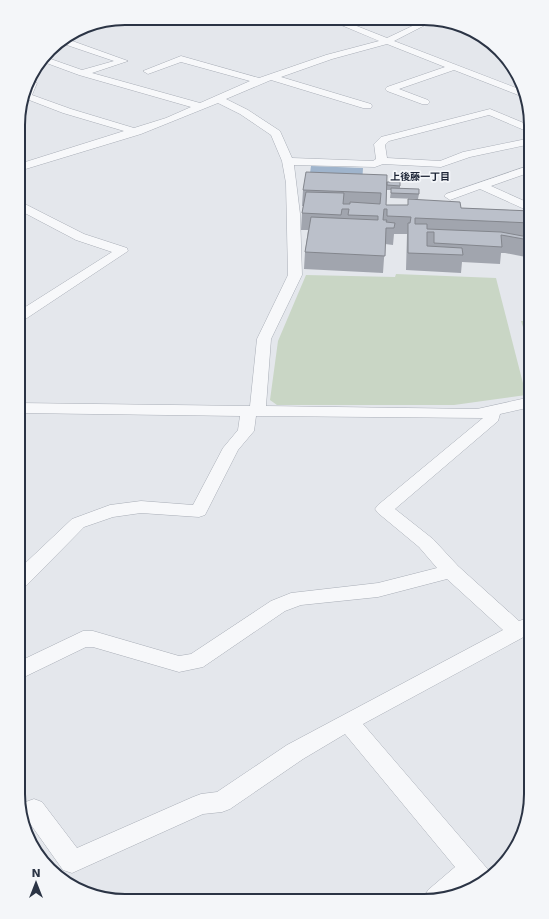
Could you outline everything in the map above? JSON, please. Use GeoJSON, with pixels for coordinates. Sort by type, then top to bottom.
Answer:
{"type":"FeatureCollection","features":[{"type":"Feature","properties":{"kind":"street"},"geometry":{"type":"LineString","coordinates":[[346,25],[519,93]]}},
{"type":"Feature","properties":{"kind":"street"},"geometry":{"type":"LineString","coordinates":[[25,166],[137,132],[220,100],[272,77],[387,41],[421,25]]}},
{"type":"Feature","properties":{"kind":"street"},"geometry":{"type":"LineString","coordinates":[[68,42],[123,61],[82,73]]}},
{"type":"Feature","properties":{"kind":"street"},"geometry":{"type":"LineString","coordinates":[[148,71],[181,59],[259,82]]}},
{"type":"Feature","properties":{"kind":"street"},"geometry":{"type":"LineString","coordinates":[[48,61],[82,73],[202,107]]}},
{"type":"Feature","properties":{"kind":"street"},"geometry":{"type":"LineString","coordinates":[[425,102],[390,89],[454,67]]}},
{"type":"Feature","properties":{"kind":"street"},"geometry":{"type":"LineString","coordinates":[[272,77],[367,106]]}},
{"type":"Feature","properties":{"kind":"street"},"geometry":{"type":"LineString","coordinates":[[29,97],[66,111],[137,132]]}},
{"type":"Feature","properties":{"kind":"street"},"geometry":{"type":"LineString","coordinates":[[25,575],[78,523],[110,511],[141,507],[199,511],[231,448],[246,431],[252,412],[264,339],[295,276],[294,214],[288,161],[276,133],[244,112],[220,100]]}},
{"type":"Feature","properties":{"kind":"street"},"geometry":{"type":"LineString","coordinates":[[382,161],[379,144],[384,139],[490,112],[524,127]]}},
{"type":"Feature","properties":{"kind":"street"},"geometry":{"type":"LineString","coordinates":[[288,161],[375,164],[382,161],[441,164],[468,154],[524,142]]}},
{"type":"Feature","properties":{"kind":"street"},"geometry":{"type":"LineString","coordinates":[[450,196],[524,170]]}},
{"type":"Feature","properties":{"kind":"street"},"geometry":{"type":"LineString","coordinates":[[480,185],[524,205]]}},
{"type":"Feature","properties":{"kind":"street"},"geometry":{"type":"LineString","coordinates":[[25,208],[80,237],[122,251],[25,313]]}},
{"type":"Feature","properties":{"kind":"street"},"geometry":{"type":"LineString","coordinates":[[25,408],[477,414],[492,412],[524,404]]}},
{"type":"Feature","properties":{"kind":"street"},"geometry":{"type":"LineString","coordinates":[[27,812],[34,809],[72,862],[201,804],[222,802],[295,752],[524,627],[451,571],[426,543],[384,509],[492,418],[492,412]]}},
{"type":"Feature","properties":{"kind":"street"},"geometry":{"type":"LineString","coordinates":[[25,668],[83,639],[93,639],[179,664],[196,661],[278,606],[298,598],[378,590],[451,571]]}},
{"type":"Feature","properties":{"kind":"street"},"geometry":{"type":"LineString","coordinates":[[348,722],[476,875],[450,891]]}},
{"type":"Feature","properties":{"kind":"green space"},"geometry":{"type":"Polygon","coordinates":[[[396,274],[496,278],[524,387],[524,395],[454,405],[277,405],[270,400],[278,341],[306,275],[395,277],[396,274]]]}},
{"type":"Feature","properties":{"kind":"green space"},"geometry":{"type":"Polygon","coordinates":[[[521,321],[524,321],[524,330],[521,321]]]}},
{"type":"Feature","properties":{"kind":"water"},"geometry":{"type":"Polygon","coordinates":[[[311,166],[363,168],[362,183],[309,180],[311,166]]]}},
{"type":"Feature","properties":{"kind":"building"},"geometry":{"type":"Polygon","coordinates":[[[306,172],[387,175],[386,205],[408,205],[408,199],[460,202],[461,208],[524,211],[524,223],[415,218],[415,224],[427,224],[427,229],[501,232],[524,236],[524,239],[501,235],[502,247],[434,243],[434,232],[427,232],[427,246],[462,248],[463,255],[408,253],[408,223],[410,223],[411,217],[387,216],[387,209],[384,209],[383,220],[387,220],[386,222],[395,223],[394,228],[386,228],[385,256],[305,252],[311,217],[378,220],[378,216],[348,215],[349,209],[342,209],[341,215],[302,213],[306,192],[344,193],[343,204],[350,204],[350,202],[380,204],[381,193],[303,190],[306,172]]]}},
{"type":"Feature","properties":{"kind":"building"},"geometry":{"type":"Polygon","coordinates":[[[387,182],[400,182],[400,186],[387,185],[387,182]]]}},
{"type":"Feature","properties":{"kind":"building"},"geometry":{"type":"Polygon","coordinates":[[[391,188],[419,189],[419,194],[391,193],[391,188]]]}},
{"type":"Feature","properties":{"kind":"district","name":"上後藤一丁目"},"geometry":{"type":"Point","coordinates":[420,176]}}]}
